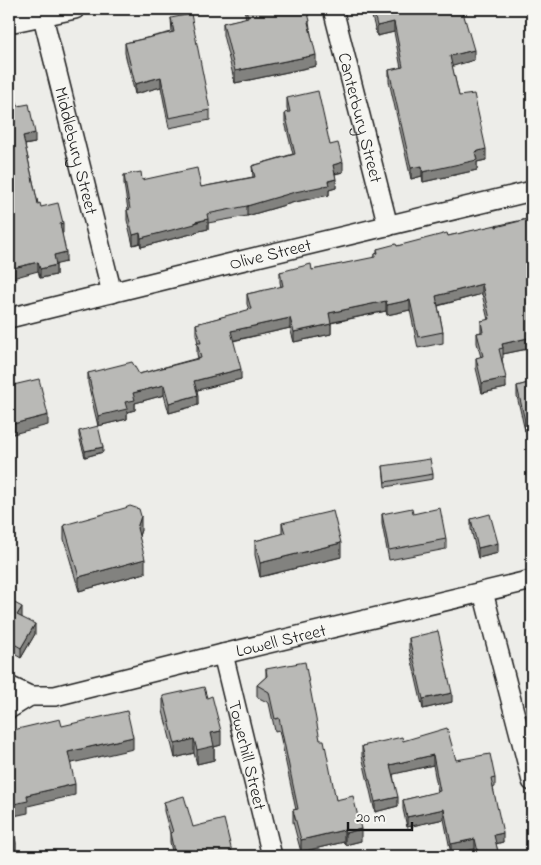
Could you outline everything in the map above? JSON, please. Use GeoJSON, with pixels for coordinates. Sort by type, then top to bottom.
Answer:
{"type":"FeatureCollection","features":[{"type":"Feature","properties":{"kind":"street"},"geometry":{"type":"LineString","coordinates":[[9,23],[42,13],[75,9]]}},
{"type":"Feature","properties":{"kind":"street","name":"Canterbury Street"},"geometry":{"type":"LineString","coordinates":[[333,9],[388,226]]}},
{"type":"Feature","properties":{"kind":"street","name":"Middlebury Street"},"geometry":{"type":"LineString","coordinates":[[42,13],[112,293]]}},
{"type":"Feature","properties":{"kind":"street","name":"Olive Street"},"geometry":{"type":"LineString","coordinates":[[9,318],[532,191]]}},
{"type":"Feature","properties":{"kind":"street","name":"Lowell Street"},"geometry":{"type":"LineString","coordinates":[[9,686],[30,696],[55,696],[532,580]]}},
{"type":"Feature","properties":{"kind":"street"},"geometry":{"type":"LineString","coordinates":[[483,592],[532,782]]}},
{"type":"Feature","properties":{"kind":"street","name":"Towerhill Street"},"geometry":{"type":"LineString","coordinates":[[223,654],[272,856]]}},
{"type":"Feature","properties":{"kind":"street"},"geometry":{"type":"LineString","coordinates":[[9,709],[30,696]]}},
{"type":"Feature","properties":{"kind":"building"},"geometry":{"type":"Polygon","coordinates":[[[246,9],[307,9],[310,21],[308,22],[316,55],[235,71],[223,23],[248,17],[246,9]]]}},
{"type":"Feature","properties":{"kind":"building"},"geometry":{"type":"Polygon","coordinates":[[[373,9],[462,9],[474,50],[450,56],[459,96],[474,94],[486,149],[475,152],[477,160],[423,172],[422,166],[411,168],[389,70],[403,67],[394,22],[377,26],[373,9]]]}},
{"type":"Feature","properties":{"kind":"building"},"geometry":{"type":"Polygon","coordinates":[[[191,14],[210,110],[169,118],[161,77],[135,84],[125,43],[174,32],[171,18],[191,14]]]}},
{"type":"Feature","properties":{"kind":"building"},"geometry":{"type":"Polygon","coordinates":[[[9,73],[18,106],[29,104],[35,133],[23,136],[38,204],[40,203],[41,207],[58,203],[63,223],[60,224],[66,252],[54,255],[56,265],[40,269],[38,262],[9,269],[9,73]]]}},
{"type":"Feature","properties":{"kind":"building"},"geometry":{"type":"Polygon","coordinates":[[[318,91],[330,145],[338,143],[343,162],[333,165],[336,179],[328,181],[329,185],[207,214],[208,219],[195,222],[195,224],[141,238],[140,233],[133,235],[127,210],[130,209],[124,175],[141,172],[142,180],[197,168],[201,187],[255,177],[252,166],[295,154],[285,113],[290,112],[287,98],[318,91]]]}},
{"type":"Feature","properties":{"kind":"building"},"geometry":{"type":"Polygon","coordinates":[[[532,218],[532,337],[502,344],[503,348],[499,349],[506,378],[482,383],[476,358],[483,356],[477,333],[483,332],[481,321],[490,319],[482,284],[436,296],[443,332],[418,337],[410,300],[387,305],[386,301],[329,313],[331,324],[294,332],[290,318],[231,331],[241,369],[194,381],[198,395],[169,403],[164,385],[133,393],[135,400],[125,402],[127,409],[98,416],[88,373],[132,362],[139,374],[201,358],[197,343],[201,343],[196,324],[251,309],[247,294],[283,286],[280,272],[311,264],[312,270],[375,257],[375,254],[378,253],[377,249],[396,244],[397,246],[447,233],[448,236],[532,218]]]}},
{"type":"Feature","properties":{"kind":"building"},"geometry":{"type":"Polygon","coordinates":[[[39,379],[48,415],[9,425],[9,386],[39,379]]]}},
{"type":"Feature","properties":{"kind":"building"},"geometry":{"type":"Polygon","coordinates":[[[532,382],[532,420],[525,421],[517,386],[532,382]]]}},
{"type":"Feature","properties":{"kind":"building"},"geometry":{"type":"Polygon","coordinates":[[[98,426],[103,447],[85,451],[79,431],[98,426]]]}},
{"type":"Feature","properties":{"kind":"building"},"geometry":{"type":"Polygon","coordinates":[[[430,459],[433,474],[385,482],[383,466],[430,459]]]}},
{"type":"Feature","properties":{"kind":"building"},"geometry":{"type":"Polygon","coordinates":[[[532,473],[532,494],[528,475],[532,473]]]}},
{"type":"Feature","properties":{"kind":"building"},"geometry":{"type":"Polygon","coordinates":[[[130,506],[139,509],[141,516],[137,528],[145,559],[79,577],[64,525],[130,506]]]}},
{"type":"Feature","properties":{"kind":"building"},"geometry":{"type":"Polygon","coordinates":[[[412,508],[413,514],[440,508],[446,539],[389,550],[382,514],[412,508]]]}},
{"type":"Feature","properties":{"kind":"building"},"geometry":{"type":"Polygon","coordinates":[[[333,511],[341,543],[260,563],[255,541],[285,533],[282,523],[333,511]]]}},
{"type":"Feature","properties":{"kind":"building"},"geometry":{"type":"Polygon","coordinates":[[[490,514],[498,543],[478,548],[471,519],[490,514]]]}},
{"type":"Feature","properties":{"kind":"building"},"geometry":{"type":"Polygon","coordinates":[[[9,600],[22,607],[17,615],[35,624],[21,648],[9,641],[9,600]]]}},
{"type":"Feature","properties":{"kind":"building"},"geometry":{"type":"Polygon","coordinates":[[[532,610],[532,628],[528,611],[532,610]]]}},
{"type":"Feature","properties":{"kind":"building"},"geometry":{"type":"Polygon","coordinates":[[[438,631],[452,693],[423,699],[409,638],[438,631]]]}},
{"type":"Feature","properties":{"kind":"building"},"geometry":{"type":"Polygon","coordinates":[[[305,662],[320,740],[324,740],[336,800],[353,796],[361,829],[345,833],[344,830],[301,840],[293,810],[298,809],[279,718],[275,719],[269,692],[257,685],[267,676],[266,669],[305,662]]]}},
{"type":"Feature","properties":{"kind":"building"},"geometry":{"type":"Polygon","coordinates":[[[204,687],[207,698],[212,696],[221,731],[211,733],[214,746],[197,750],[194,739],[175,744],[163,696],[204,687]]]}},
{"type":"Feature","properties":{"kind":"building"},"geometry":{"type":"Polygon","coordinates":[[[127,711],[133,737],[68,752],[75,784],[27,795],[28,801],[9,805],[9,731],[60,719],[62,726],[127,711]]]}},
{"type":"Feature","properties":{"kind":"building"},"geometry":{"type":"Polygon","coordinates":[[[447,728],[456,760],[490,754],[495,778],[491,779],[503,833],[494,835],[499,856],[479,856],[475,839],[451,844],[444,809],[407,817],[403,800],[440,791],[433,755],[390,765],[398,797],[375,802],[362,746],[402,737],[403,741],[447,728]]]}},
{"type":"Feature","properties":{"kind":"building"},"geometry":{"type":"Polygon","coordinates":[[[184,796],[193,827],[224,819],[233,856],[175,856],[170,833],[173,832],[164,802],[184,796]]]}},
{"type":"Feature","properties":{"kind":"building"},"geometry":{"type":"Polygon","coordinates":[[[9,807],[16,843],[9,845],[9,807]]]}},
{"type":"Feature","properties":{"kind":"building"},"geometry":{"type":"Polygon","coordinates":[[[103,853],[104,856],[90,856],[103,853]]]}}]}
